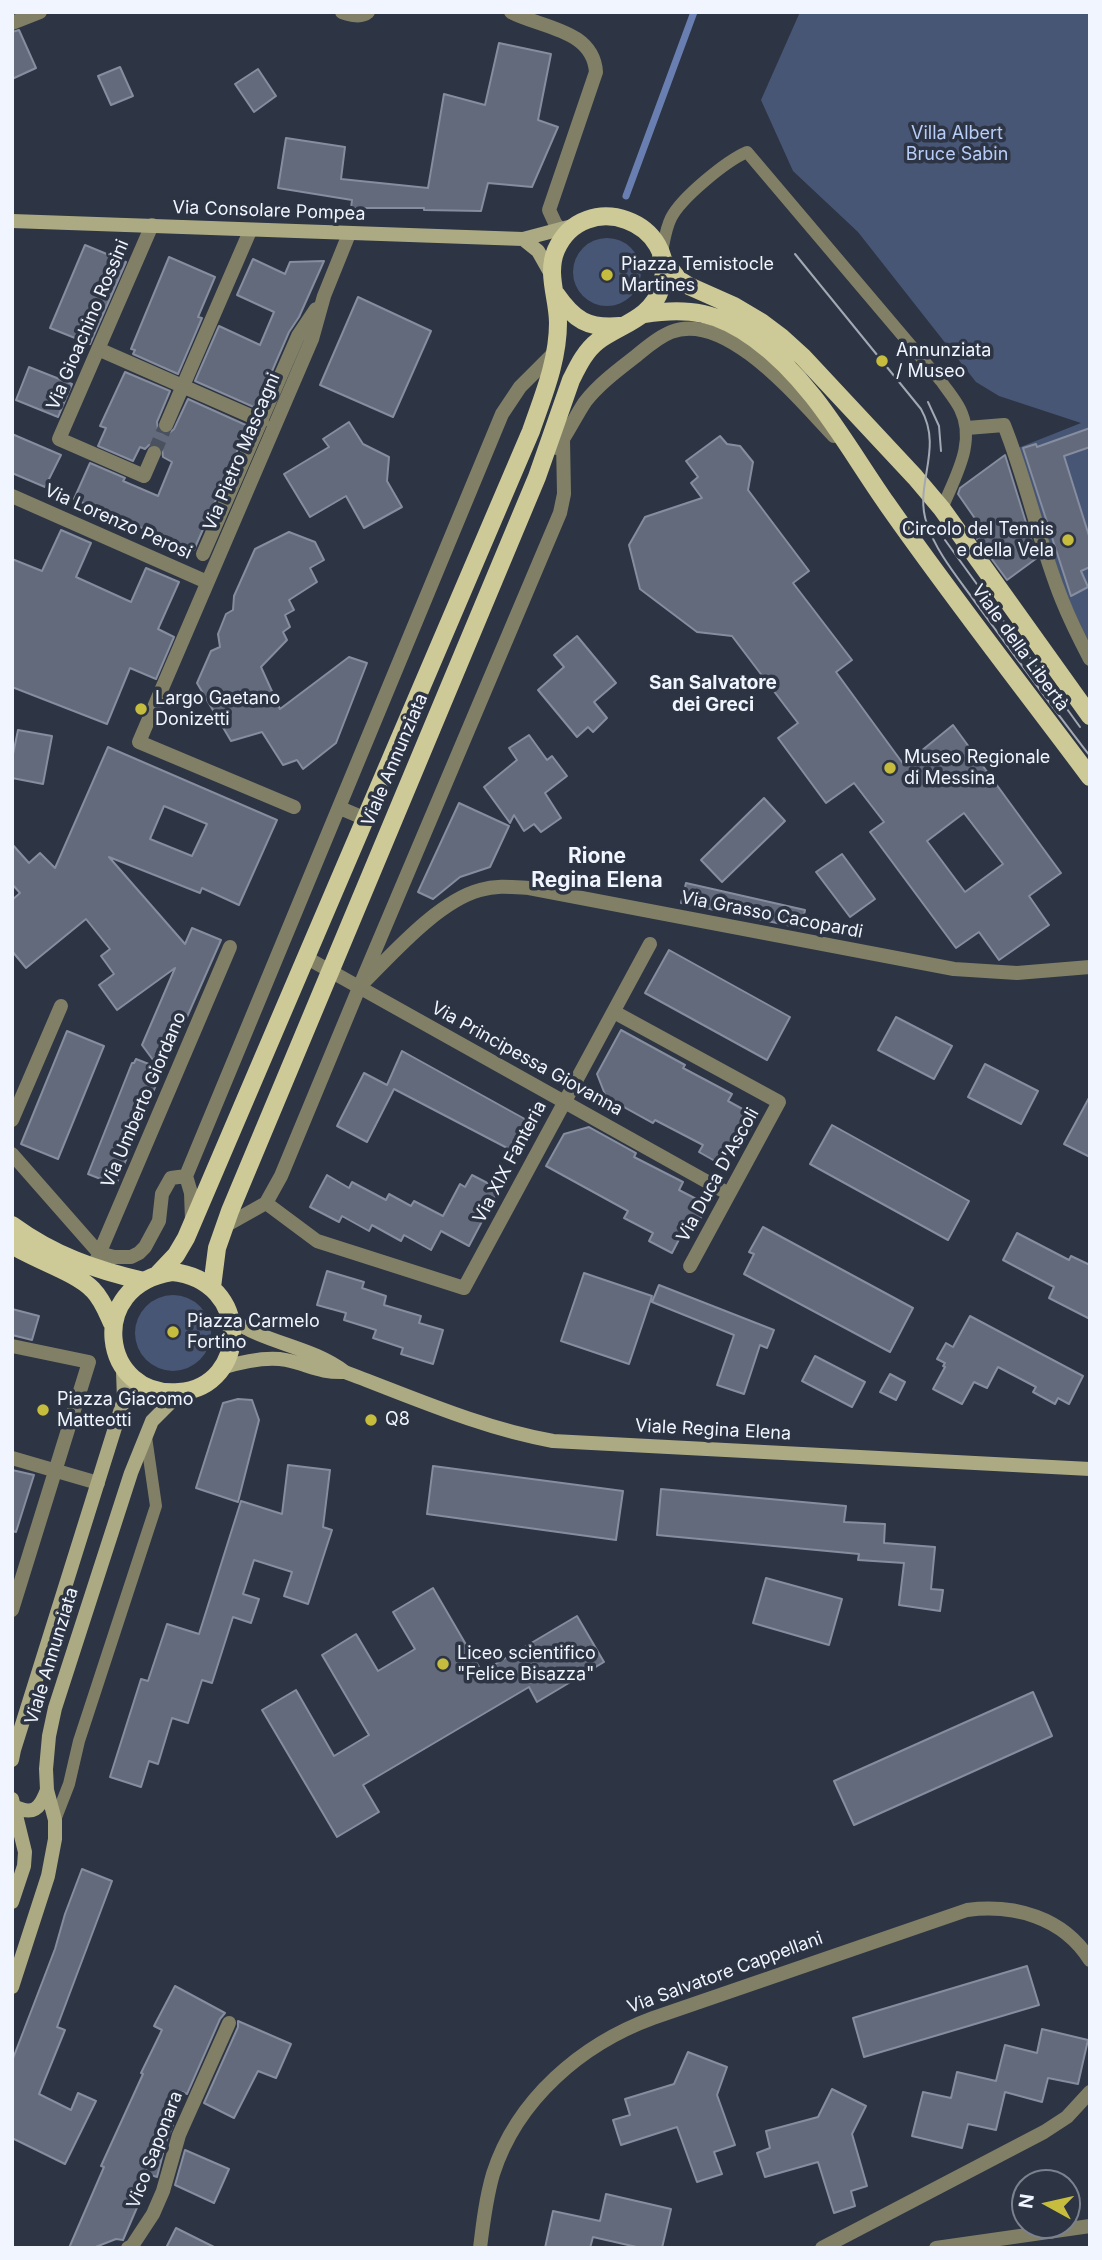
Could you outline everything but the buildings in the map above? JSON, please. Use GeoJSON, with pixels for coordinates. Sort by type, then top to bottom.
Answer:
{"type":"FeatureCollection","features":[{"type":"Feature","properties":{"kind":"main road"},"geometry":{"type":"LineString","coordinates":[[551,274],[552,261],[562,239],[580,223],[608,216],[635,223],[656,243],[663,272],[661,288],[644,314]]}},
{"type":"Feature","properties":{"kind":"main road","name":"Via Consolare Pompea"},"geometry":{"type":"LineString","coordinates":[[12,221],[523,239],[580,223]]}},
{"type":"Feature","properties":{"kind":"main road"},"geometry":{"type":"LineString","coordinates":[[523,239],[538,251],[551,274]]}},
{"type":"Feature","properties":{"kind":"main road","name":"Viale della Libertà"},"geometry":{"type":"LineString","coordinates":[[661,257],[678,279],[761,322],[803,357],[942,509],[1090,716]]}},
{"type":"Feature","properties":{"kind":"main road","name":"Viale Annunziata"},"geometry":{"type":"LineString","coordinates":[[151,1278],[176,1255],[186,1238],[531,431],[551,373],[558,324],[551,274]]}},
{"type":"Feature","properties":{"kind":"main road","name":"Viale Annunziata"},"geometry":{"type":"LineString","coordinates":[[556,295],[567,311],[583,323],[603,328],[622,326]]}},
{"type":"Feature","properties":{"kind":"main road","name":"Viale della Libertà"},"geometry":{"type":"LineString","coordinates":[[644,314],[667,310],[692,311],[728,324],[754,338],[793,373],[832,421],[887,504],[1090,778]]}},
{"type":"Feature","properties":{"kind":"main road","name":"Viale Annunziata"},"geometry":{"type":"LineString","coordinates":[[212,1287],[217,1248],[225,1226],[537,477],[554,425],[579,365],[596,342],[644,314]]}},
{"type":"Feature","properties":{"kind":"main road"},"geometry":{"type":"LineString","coordinates":[[12,1225],[39,1243],[151,1278]]}},
{"type":"Feature","properties":{"kind":"main road"},"geometry":{"type":"LineString","coordinates":[[12,1245],[93,1289],[112,1323],[117,1354],[124,1371],[150,1388],[181,1392],[210,1380],[229,1353],[233,1336],[227,1307],[212,1287],[200,1279],[172,1272],[151,1278],[130,1291],[112,1323]]}},
{"type":"Feature","properties":{"kind":"main road"},"geometry":{"type":"LineString","coordinates":[[231,1319],[254,1334],[330,1360],[345,1372]]}},
{"type":"Feature","properties":{"kind":"main road"},"geometry":{"type":"LineString","coordinates":[[221,1368],[274,1359],[287,1360],[326,1372],[345,1372]]}},
{"type":"Feature","properties":{"kind":"main road","name":"Viale Annunziata"},"geometry":{"type":"LineString","coordinates":[[12,1760],[124,1399],[124,1371]]}},
{"type":"Feature","properties":{"kind":"main road","name":"Viale Regina Elena"},"geometry":{"type":"LineString","coordinates":[[345,1372],[487,1427],[553,1441],[1090,1469]]}},
{"type":"Feature","properties":{"kind":"main road","name":"Viale Annunziata"},"geometry":{"type":"LineString","coordinates":[[12,1987],[48,1876],[55,1839],[55,1820],[47,1790],[46,1769],[55,1708],[131,1473],[152,1421],[181,1392]]}},
{"type":"Feature","properties":{"kind":"main road"},"geometry":{"type":"LineString","coordinates":[[13,1802],[23,1811],[33,1810],[42,1805],[47,1790]]}},
{"type":"Feature","properties":{"kind":"main road"},"geometry":{"type":"LineString","coordinates":[[12,1902],[24,1866],[25,1852],[13,1802]]}},
{"type":"Feature","properties":{"kind":"street"},"geometry":{"type":"LineString","coordinates":[[12,23],[40,12]]}},
{"type":"Feature","properties":{"kind":"street"},"geometry":{"type":"LineString","coordinates":[[342,12],[356,16],[368,12]]}},
{"type":"Feature","properties":{"kind":"street"},"geometry":{"type":"LineString","coordinates":[[511,12],[564,32],[588,48],[595,58],[594,79],[550,210],[561,230]]}},
{"type":"Feature","properties":{"kind":"street","name":"Via Gioachino Rossini"},"geometry":{"type":"LineString","coordinates":[[152,225],[60,439],[144,476],[154,453]]}},
{"type":"Feature","properties":{"kind":"street"},"geometry":{"type":"LineString","coordinates":[[166,425],[250,231]]}},
{"type":"Feature","properties":{"kind":"street","name":"Via Pietro Mascagni"},"geometry":{"type":"LineString","coordinates":[[294,807],[139,742],[312,339],[324,296],[349,234]]}},
{"type":"Feature","properties":{"kind":"street"},"geometry":{"type":"LineString","coordinates":[[204,554],[298,336],[324,296]]}},
{"type":"Feature","properties":{"kind":"street"},"geometry":{"type":"LineString","coordinates":[[537,477],[587,400],[618,370],[672,331],[699,329],[721,337],[766,367],[858,459]]}},
{"type":"Feature","properties":{"kind":"street"},"geometry":{"type":"LineString","coordinates":[[98,349],[262,421]]}},
{"type":"Feature","properties":{"kind":"street","name":"Viale Annunziata"},"geometry":{"type":"LineString","coordinates":[[186,1176],[502,414],[520,387],[554,353]]}},
{"type":"Feature","properties":{"kind":"street"},"geometry":{"type":"LineString","coordinates":[[967,428],[1004,425],[1062,600],[1090,659]]}},
{"type":"Feature","properties":{"kind":"street"},"geometry":{"type":"LineString","coordinates":[[225,1226],[265,1203],[281,1176],[560,513],[564,494],[563,440]]}},
{"type":"Feature","properties":{"kind":"street","name":"Via Lorenzo Perosi"},"geometry":{"type":"LineString","coordinates":[[12,496],[207,582]]}},
{"type":"Feature","properties":{"kind":"street"},"geometry":{"type":"LineString","coordinates":[[340,808],[366,819]]}},
{"type":"Feature","properties":{"kind":"street","name":"Via Grasso Cacopardi"},"geometry":{"type":"LineString","coordinates":[[359,988],[407,939],[452,904],[477,891],[507,886],[954,969],[1017,973],[1090,967]]}},
{"type":"Feature","properties":{"kind":"street","name":"Via XIX Fanteria"},"geometry":{"type":"LineString","coordinates":[[265,1203],[317,1241],[464,1288],[650,944]]}},
{"type":"Feature","properties":{"kind":"street","name":"Via Umberto Giordano"},"geometry":{"type":"LineString","coordinates":[[96,1260],[230,947]]}},
{"type":"Feature","properties":{"kind":"street","name":"Via Principessa Giovanna"},"geometry":{"type":"LineString","coordinates":[[307,958],[729,1194]]}},
{"type":"Feature","properties":{"kind":"street"},"geometry":{"type":"LineString","coordinates":[[12,1120],[61,1006]]}},
{"type":"Feature","properties":{"kind":"street","name":"Via Duca D'Ascoli"},"geometry":{"type":"LineString","coordinates":[[614,1012],[779,1102],[690,1266]]}},
{"type":"Feature","properties":{"kind":"street"},"geometry":{"type":"LineString","coordinates":[[12,1154],[96,1260],[122,1258],[139,1253],[145,1247],[159,1221],[164,1186],[171,1178],[186,1176],[191,1193],[192,1222]]}},
{"type":"Feature","properties":{"kind":"street"},"geometry":{"type":"LineString","coordinates":[[12,1346],[89,1362],[12,1610]]}},
{"type":"Feature","properties":{"kind":"street"},"geometry":{"type":"LineString","coordinates":[[12,1458],[98,1483]]}},
{"type":"Feature","properties":{"kind":"street","name":"Via Salvatore Cappellani"},"geometry":{"type":"LineString","coordinates":[[480,2248],[493,2174],[524,2111],[546,2087],[590,2048],[611,2035],[667,2013],[967,1910],[989,1907],[1014,1909],[1033,1915],[1072,1939],[1090,1960]]}},
{"type":"Feature","properties":{"kind":"street","name":"Vico Saponara"},"geometry":{"type":"LineString","coordinates":[[128,2248],[153,2214],[163,2191],[184,2122],[229,2023]]}},
{"type":"Feature","properties":{"kind":"street"},"geometry":{"type":"LineString","coordinates":[[822,2248],[1044,2132],[1067,2117],[1090,2092]]}},
{"type":"Feature","properties":{"kind":"street"},"geometry":{"type":"LineString","coordinates":[[936,2248],[1090,2226]]}},
{"type":"Feature","properties":{"kind":"lane"},"geometry":{"type":"LineString","coordinates":[[661,257],[666,231],[680,205],[734,158],[747,152],[941,381],[960,409],[967,428],[967,446],[942,509]]}},
{"type":"Feature","properties":{"kind":"lane"},"geometry":{"type":"LineString","coordinates":[[55,1820],[69,1784],[79,1741],[156,1506],[146,1437]]}},
{"type":"Feature","properties":{"kind":"green space","name":"Villa Albert Bruce Sabin"},"geometry":{"type":"Polygon","coordinates":[[[800,12],[1090,12],[1090,644],[1067,597],[1018,448],[1081,423],[999,396],[976,382],[858,232],[793,171],[761,100],[800,12]]]}},
{"type":"Feature","properties":{"kind":"green space"},"geometry":{"type":"Polygon","coordinates":[[[600,238],[614,238],[626,243],[636,253],[641,272],[636,291],[626,301],[614,306],[600,306],[588,301],[578,291],[573,279],[573,265],[578,253],[588,243],[600,238]]]}},
{"type":"Feature","properties":{"kind":"green space"},"geometry":{"type":"Polygon","coordinates":[[[166,1295],[180,1295],[194,1301],[205,1312],[211,1333],[208,1348],[200,1360],[180,1371],[166,1371],[152,1365],[141,1354],[135,1340],[135,1326],[141,1312],[152,1301],[166,1295]]]}},
{"type":"Feature","properties":{"kind":"waterway"},"geometry":{"type":"LineString","coordinates":[[626,196],[694,12]]}},
{"type":"Feature","properties":{"kind":"tunnel"},"geometry":{"type":"LineString","coordinates":[[154,453],[166,425]]}},
{"type":"Feature","properties":{"kind":"tram line"},"geometry":{"type":"LineString","coordinates":[[795,254],[921,409],[930,439],[923,495],[931,535],[957,577],[1090,756]]}},
{"type":"Feature","properties":{"kind":"tram line"},"geometry":{"type":"LineString","coordinates":[[928,402],[939,426],[941,451]]}},
{"type":"Feature","properties":{"kind":"tram line"},"geometry":{"type":"LineString","coordinates":[[945,540],[1080,727]]}},
{"type":"Feature","properties":{"kind":"place","name":"Piazza Temistocle Martines"},"geometry":{"type":"Point","coordinates":[607,275]}},
{"type":"Feature","properties":{"kind":"place","name":"Annunziata / Museo"},"geometry":{"type":"Point","coordinates":[882,361]}},
{"type":"Feature","properties":{"kind":"place","name":"Circolo del Tennis e della Vela"},"geometry":{"type":"Point","coordinates":[1068,540]}},
{"type":"Feature","properties":{"kind":"place","name":"Largo Gaetano Donizetti"},"geometry":{"type":"Point","coordinates":[141,709]}},
{"type":"Feature","properties":{"kind":"place","name":"Museo Regionale di Messina"},"geometry":{"type":"Point","coordinates":[890,768]}},
{"type":"Feature","properties":{"kind":"place","name":"Piazza Carmelo Fortino"},"geometry":{"type":"Point","coordinates":[173,1332]}},
{"type":"Feature","properties":{"kind":"place","name":"Piazza Giacomo Matteotti"},"geometry":{"type":"Point","coordinates":[43,1410]}},
{"type":"Feature","properties":{"kind":"place","name":"Q8"},"geometry":{"type":"Point","coordinates":[371,1420]}},
{"type":"Feature","properties":{"kind":"place","name":"Liceo scientifico \"Felice Bisazza\""},"geometry":{"type":"Point","coordinates":[443,1664]}},
{"type":"Feature","properties":{"kind":"district","name":"San Salvatore dei Greci"},"geometry":{"type":"Point","coordinates":[713,694]}},
{"type":"Feature","properties":{"kind":"district","name":"Rione Regina Elena"},"geometry":{"type":"Point","coordinates":[597,869]}}]}
